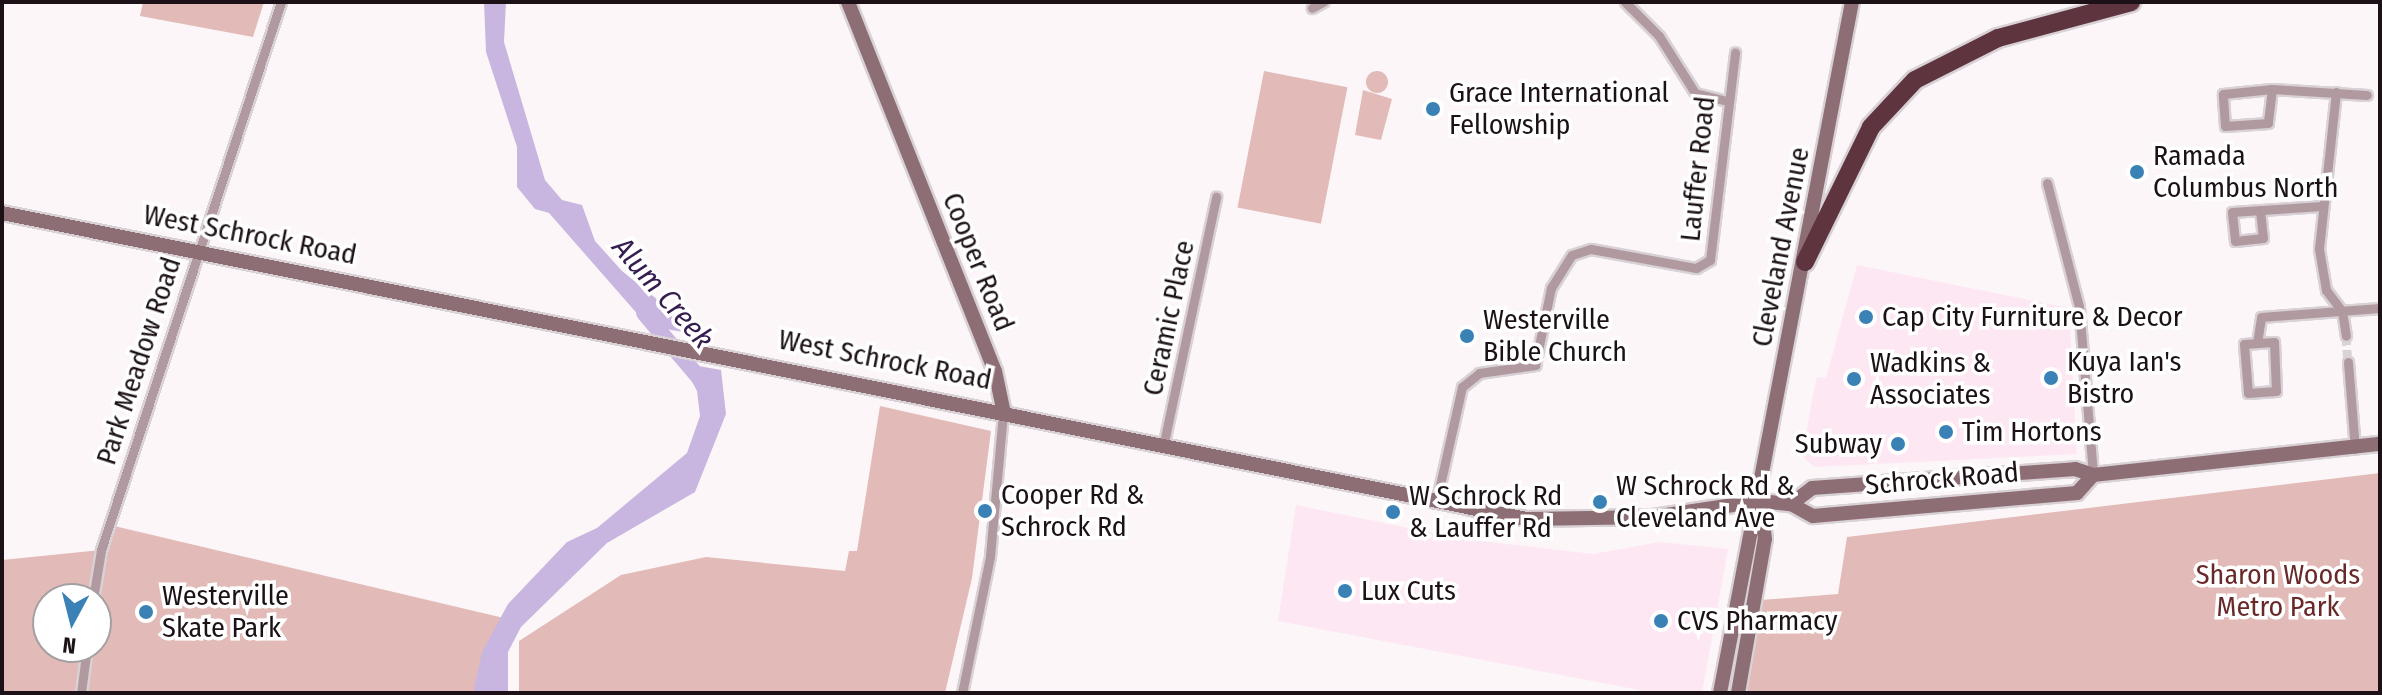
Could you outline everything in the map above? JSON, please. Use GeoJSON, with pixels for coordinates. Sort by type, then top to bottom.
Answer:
{"type":"FeatureCollection","features":[{"type":"Feature","properties":{"kind":"highway"},"geometry":{"type":"LineString","coordinates":[[1805,262],[1871,127],[1915,80],[1998,38],[2131,2]]}},
{"type":"Feature","properties":{"kind":"main road","name":"Cooper Road"},"geometry":{"type":"LineString","coordinates":[[848,2],[995,371],[1003,410]]}},
{"type":"Feature","properties":{"kind":"main road","name":"Cleveland Avenue"},"geometry":{"type":"LineString","coordinates":[[1760,501],[1852,2]]}},
{"type":"Feature","properties":{"kind":"main road","name":"West Schrock Road"},"geometry":{"type":"LineString","coordinates":[[2,213],[1003,410],[1163,447],[1527,519],[1605,520],[1760,501]]}},
{"type":"Feature","properties":{"kind":"main road","name":"Schrock Road"},"geometry":{"type":"LineString","coordinates":[[1791,504],[1812,488],[2075,469],[2093,475],[2380,444]]}},
{"type":"Feature","properties":{"kind":"main road","name":"Schrock Road"},"geometry":{"type":"LineString","coordinates":[[1760,501],[1791,504],[1813,516],[2077,493],[2093,475]]}},
{"type":"Feature","properties":{"kind":"main road"},"geometry":{"type":"LineString","coordinates":[[1720,693],[1746,540],[1760,501]]}},
{"type":"Feature","properties":{"kind":"main road"},"geometry":{"type":"LineString","coordinates":[[1738,693],[1765,539],[1760,501]]}},
{"type":"Feature","properties":{"kind":"street","name":"Park Meadow Road"},"geometry":{"type":"LineString","coordinates":[[96,583],[101,550],[281,2]]}},
{"type":"Feature","properties":{"kind":"street"},"geometry":{"type":"LineString","coordinates":[[1312,8],[1323,2]]}},
{"type":"Feature","properties":{"kind":"street"},"geometry":{"type":"LineString","coordinates":[[1625,2],[1659,36],[1695,93],[1726,101]]}},
{"type":"Feature","properties":{"kind":"street","name":"Lauffer Road"},"geometry":{"type":"LineString","coordinates":[[1436,503],[1462,387],[1479,373],[1535,365],[1551,288],[1572,255],[1591,249],[1696,268],[1710,260],[1726,101],[1735,52]]}},
{"type":"Feature","properties":{"kind":"street"},"geometry":{"type":"LineString","coordinates":[[2272,89],[2268,123],[2225,126],[2223,94],[2272,89],[2367,95]]}},
{"type":"Feature","properties":{"kind":"street"},"geometry":{"type":"LineString","coordinates":[[2336,92],[2322,206],[2326,290],[2342,311],[2346,336]]}},
{"type":"Feature","properties":{"kind":"street"},"geometry":{"type":"LineString","coordinates":[[2047,183],[2079,307],[2093,475]]}},
{"type":"Feature","properties":{"kind":"street","name":"Ceramic Place"},"geometry":{"type":"LineString","coordinates":[[1163,447],[1216,197]]}},
{"type":"Feature","properties":{"kind":"street"},"geometry":{"type":"LineString","coordinates":[[2260,210],[2263,238],[2235,241],[2232,212],[2260,210],[2322,206]]}},
{"type":"Feature","properties":{"kind":"street"},"geometry":{"type":"LineString","coordinates":[[2257,343],[2261,317],[2380,308]]}},
{"type":"Feature","properties":{"kind":"street"},"geometry":{"type":"LineString","coordinates":[[2274,342],[2276,391],[2248,393],[2244,344],[2257,343],[2274,342]]}},
{"type":"Feature","properties":{"kind":"street"},"geometry":{"type":"LineString","coordinates":[[2348,362],[2355,449]]}},
{"type":"Feature","properties":{"kind":"street","name":"Cooper Road"},"geometry":{"type":"LineString","coordinates":[[962,693],[990,556],[1003,410]]}},
{"type":"Feature","properties":{"kind":"street"},"geometry":{"type":"LineString","coordinates":[[81,693],[85,663]]}},
{"type":"Feature","properties":{"kind":"shaded area"},"geometry":{"type":"Polygon","coordinates":[[[484,2],[506,2],[504,42],[545,180],[562,200],[582,205],[595,241],[622,271],[701,335],[648,326],[549,213],[535,209],[517,187],[517,147],[486,52],[484,2]]]}},
{"type":"Feature","properties":{"kind":"shaded area"},"geometry":{"type":"Polygon","coordinates":[[[1857,265],[2069,308],[2077,454],[1814,467],[1803,456],[1811,405],[1817,377],[1826,378],[1857,265]]]}},
{"type":"Feature","properties":{"kind":"shaded area"},"geometry":{"type":"Polygon","coordinates":[[[682,363],[721,370],[726,414],[695,492],[607,543],[521,627],[508,652],[508,693],[473,693],[482,652],[508,604],[567,542],[597,528],[687,453],[700,416],[697,391],[682,363]]]}},
{"type":"Feature","properties":{"kind":"shaded area"},"geometry":{"type":"Polygon","coordinates":[[[1296,505],[1462,539],[1593,554],[1660,542],[1728,549],[1702,693],[1655,693],[1278,621],[1296,505]]]}},
{"type":"Feature","properties":{"kind":"green space"},"geometry":{"type":"Polygon","coordinates":[[[143,2],[264,2],[253,37],[140,16],[143,2]]]}},
{"type":"Feature","properties":{"kind":"green space"},"geometry":{"type":"Polygon","coordinates":[[[1264,71],[1347,87],[1321,224],[1237,207],[1264,71]]]}},
{"type":"Feature","properties":{"kind":"green space"},"geometry":{"type":"Polygon","coordinates":[[[1377,71],[1385,74],[1388,82],[1385,90],[1377,93],[1369,90],[1366,82],[1369,74],[1377,71]]]}},
{"type":"Feature","properties":{"kind":"green space"},"geometry":{"type":"Polygon","coordinates":[[[1363,90],[1392,99],[1381,140],[1355,135],[1363,90]]]}},
{"type":"Feature","properties":{"kind":"green space"},"geometry":{"type":"Polygon","coordinates":[[[880,406],[991,431],[972,578],[945,693],[519,693],[519,641],[621,575],[706,557],[845,571],[849,551],[857,551],[880,406]]]}},
{"type":"Feature","properties":{"kind":"green space","name":"Sharon Woods Metro Park"},"geometry":{"type":"Polygon","coordinates":[[[2380,473],[2380,693],[1744,693],[1761,600],[1838,594],[1847,537],[2380,473]]]}},
{"type":"Feature","properties":{"kind":"green space"},"geometry":{"type":"Polygon","coordinates":[[[110,525],[508,619],[492,693],[2,693],[2,560],[101,550],[110,525]]]}},
{"type":"Feature","properties":{"kind":"waterway","name":"Alum Creek"},"geometry":{"type":"LineString","coordinates":[[644,313],[701,380]]}},
{"type":"Feature","properties":{"kind":"tunnel"},"geometry":{"type":"LineString","coordinates":[[2346,336],[2348,362]]}},
{"type":"Feature","properties":{"kind":"place","name":"Grace International Fellowship"},"geometry":{"type":"Point","coordinates":[1433,109]}},
{"type":"Feature","properties":{"kind":"place","name":"Ramada Columbus North"},"geometry":{"type":"Point","coordinates":[2137,172]}},
{"type":"Feature","properties":{"kind":"place","name":"Cap City Furniture & Decor"},"geometry":{"type":"Point","coordinates":[1866,317]}},
{"type":"Feature","properties":{"kind":"place","name":"Westerville Bible Church"},"geometry":{"type":"Point","coordinates":[1467,336]}},
{"type":"Feature","properties":{"kind":"place","name":"Kuya Ian's Bistro"},"geometry":{"type":"Point","coordinates":[2051,378]}},
{"type":"Feature","properties":{"kind":"place","name":"Wadkins & Associates"},"geometry":{"type":"Point","coordinates":[1854,379]}},
{"type":"Feature","properties":{"kind":"place","name":"Tim Hortons"},"geometry":{"type":"Point","coordinates":[1946,432]}},
{"type":"Feature","properties":{"kind":"place","name":"Subway"},"geometry":{"type":"Point","coordinates":[1898,444]}},
{"type":"Feature","properties":{"kind":"place","name":"W Schrock Rd & Cleveland Ave"},"geometry":{"type":"Point","coordinates":[1600,502]}},
{"type":"Feature","properties":{"kind":"place","name":"Cooper Rd & Schrock Rd"},"geometry":{"type":"Point","coordinates":[985,511]}},
{"type":"Feature","properties":{"kind":"place","name":"W Schrock Rd & Lauffer Rd"},"geometry":{"type":"Point","coordinates":[1393,512]}},
{"type":"Feature","properties":{"kind":"place","name":"Lux Cuts"},"geometry":{"type":"Point","coordinates":[1345,591]}},
{"type":"Feature","properties":{"kind":"place","name":"Westerville Skate Park"},"geometry":{"type":"Point","coordinates":[146,612]}},
{"type":"Feature","properties":{"kind":"place","name":"CVS Pharmacy"},"geometry":{"type":"Point","coordinates":[1661,621]}}]}
